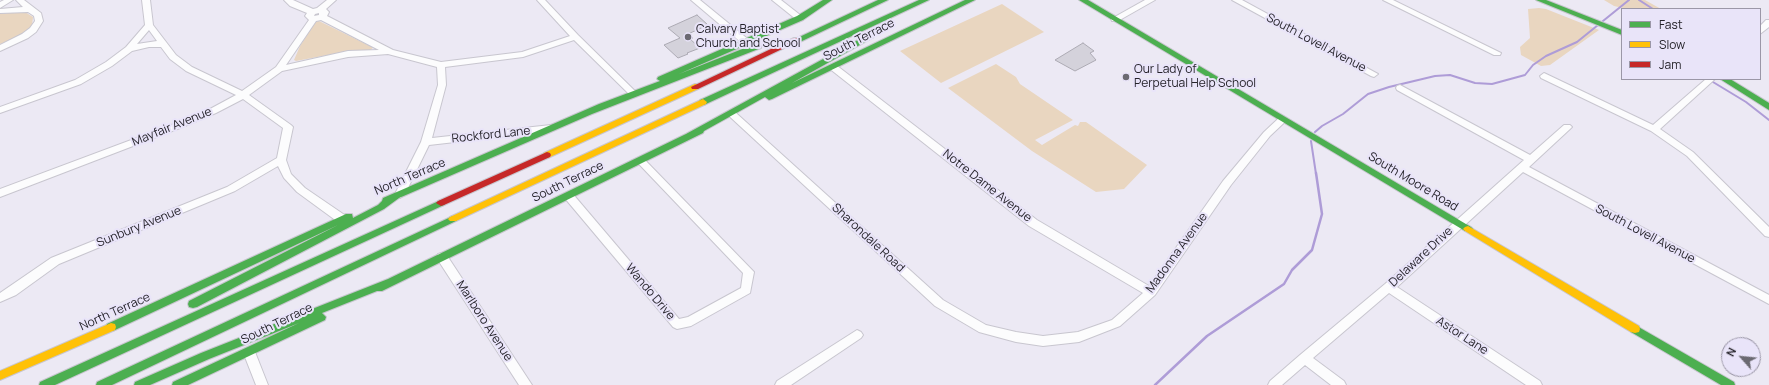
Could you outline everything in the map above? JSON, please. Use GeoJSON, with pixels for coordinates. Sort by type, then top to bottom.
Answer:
{"type":"FeatureCollection","features":[{"type":"Feature","properties":{"kind":"main road","name":"North Terrace"},"geometry":{"type":"LineString","coordinates":[[0,376],[129,319],[342,219],[556,127],[800,18],[828,0]]}},
{"type":"Feature","properties":{"kind":"main road"},"geometry":{"type":"LineString","coordinates":[[44,385],[884,0]]}},
{"type":"Feature","properties":{"kind":"main road","name":"South Terrace"},"geometry":{"type":"LineString","coordinates":[[177,385],[249,352],[690,135],[971,0]]}},
{"type":"Feature","properties":{"kind":"main road","name":"South Moore Road"},"geometry":{"type":"LineString","coordinates":[[1083,0],[1730,385]]}},
{"type":"Feature","properties":{"kind":"main road"},"geometry":{"type":"LineString","coordinates":[[1540,0],[1621,33]]}},
{"type":"Feature","properties":{"kind":"main road"},"geometry":{"type":"LineString","coordinates":[[690,135],[880,31],[928,2]]}},
{"type":"Feature","properties":{"kind":"main road"},"geometry":{"type":"LineString","coordinates":[[101,385],[600,149],[928,2]]}},
{"type":"Feature","properties":{"kind":"main road"},"geometry":{"type":"LineString","coordinates":[[592,111],[802,28],[844,18]]}},
{"type":"Feature","properties":{"kind":"main road"},"geometry":{"type":"LineString","coordinates":[[1726,80],[1769,107]]}},
{"type":"Feature","properties":{"kind":"main road"},"geometry":{"type":"LineString","coordinates":[[184,309],[380,207],[398,195]]}},
{"type":"Feature","properties":{"kind":"main road"},"geometry":{"type":"LineString","coordinates":[[139,385],[205,356],[388,283]]}},
{"type":"Feature","properties":{"kind":"main road"},"geometry":{"type":"LineString","coordinates":[[36,385],[148,327]]}},
{"type":"Feature","properties":{"kind":"street"},"geometry":{"type":"LineString","coordinates":[[0,6],[9,0]]}},
{"type":"Feature","properties":{"kind":"street"},"geometry":{"type":"LineString","coordinates":[[0,48],[16,41],[33,30],[39,21],[38,14],[20,0]]}},
{"type":"Feature","properties":{"kind":"street"},"geometry":{"type":"LineString","coordinates":[[146,0],[149,25],[173,57],[189,69],[242,95],[288,128],[281,160],[287,176],[302,190],[342,219]]}},
{"type":"Feature","properties":{"kind":"street"},"geometry":{"type":"LineString","coordinates":[[288,0],[293,4],[317,14],[390,52],[441,65],[523,54],[575,37]]}},
{"type":"Feature","properties":{"kind":"street","name":"Mayfair Avenue"},"geometry":{"type":"LineString","coordinates":[[0,193],[177,126],[213,111],[242,95],[279,69],[317,14],[332,0]]}},
{"type":"Feature","properties":{"kind":"street"},"geometry":{"type":"LineString","coordinates":[[541,0],[575,37],[632,92]]}},
{"type":"Feature","properties":{"kind":"street"},"geometry":{"type":"LineString","coordinates":[[695,0],[746,42]]}},
{"type":"Feature","properties":{"kind":"street"},"geometry":{"type":"LineString","coordinates":[[776,0],[800,18]]}},
{"type":"Feature","properties":{"kind":"street"},"geometry":{"type":"LineString","coordinates":[[1115,19],[1151,0]]}},
{"type":"Feature","properties":{"kind":"street","name":"South Lovell Avenue"},"geometry":{"type":"LineString","coordinates":[[1236,0],[1374,74]]}},
{"type":"Feature","properties":{"kind":"street"},"geometry":{"type":"LineString","coordinates":[[1387,0],[1497,53]]}},
{"type":"Feature","properties":{"kind":"street"},"geometry":{"type":"LineString","coordinates":[[0,11],[30,8]]}},
{"type":"Feature","properties":{"kind":"street"},"geometry":{"type":"LineString","coordinates":[[1761,30],[1769,22]]}},
{"type":"Feature","properties":{"kind":"street"},"geometry":{"type":"LineString","coordinates":[[0,110],[78,82],[109,64],[129,49],[149,25]]}},
{"type":"Feature","properties":{"kind":"street"},"geometry":{"type":"LineString","coordinates":[[129,49],[149,44],[164,44]]}},
{"type":"Feature","properties":{"kind":"street"},"geometry":{"type":"LineString","coordinates":[[279,69],[348,54],[390,52]]}},
{"type":"Feature","properties":{"kind":"street"},"geometry":{"type":"LineString","coordinates":[[398,195],[426,142],[442,85],[441,65]]}},
{"type":"Feature","properties":{"kind":"street","name":"Notre Dame Avenue"},"geometry":{"type":"LineString","coordinates":[[833,67],[1033,223],[1151,292]]}},
{"type":"Feature","properties":{"kind":"street"},"geometry":{"type":"LineString","coordinates":[[1544,76],[1654,129],[1690,154],[1769,233]]}},
{"type":"Feature","properties":{"kind":"street"},"geometry":{"type":"LineString","coordinates":[[1654,129],[1710,80]]}},
{"type":"Feature","properties":{"kind":"street"},"geometry":{"type":"LineString","coordinates":[[1400,88],[1530,159]]}},
{"type":"Feature","properties":{"kind":"street","name":"Sharondale Road"},"geometry":{"type":"LineString","coordinates":[[733,115],[939,303],[983,329],[1016,337]]}},
{"type":"Feature","properties":{"kind":"street","name":"Madonna Avenue"},"geometry":{"type":"LineString","coordinates":[[1016,337],[1043,341],[1079,337],[1116,323],[1151,292],[1227,183],[1267,134],[1283,119]]}},
{"type":"Feature","properties":{"kind":"street","name":"Rockford Lane"},"geometry":{"type":"LineString","coordinates":[[426,142],[556,127]]}},
{"type":"Feature","properties":{"kind":"street","name":"Delaware Drive"},"geometry":{"type":"LineString","coordinates":[[1274,385],[1389,287],[1566,127]]}},
{"type":"Feature","properties":{"kind":"street","name":"Sunbury Avenue"},"geometry":{"type":"LineString","coordinates":[[0,298],[55,261],[231,188],[281,160]]}},
{"type":"Feature","properties":{"kind":"street","name":"Wando Drive"},"geometry":{"type":"LineString","coordinates":[[568,196],[677,324],[691,321],[746,290],[749,272],[640,160]]}},
{"type":"Feature","properties":{"kind":"street","name":"South Lovell Avenue"},"geometry":{"type":"LineString","coordinates":[[1522,167],[1769,300]]}},
{"type":"Feature","properties":{"kind":"street","name":"Marlboro Avenue"},"geometry":{"type":"LineString","coordinates":[[442,257],[526,385]]}},
{"type":"Feature","properties":{"kind":"street","name":"Astor Lane"},"geometry":{"type":"LineString","coordinates":[[1389,287],[1536,385]]}},
{"type":"Feature","properties":{"kind":"street"},"geometry":{"type":"LineString","coordinates":[[781,385],[857,335]]}},
{"type":"Feature","properties":{"kind":"street"},"geometry":{"type":"LineString","coordinates":[[249,352],[262,385]]}},
{"type":"Feature","properties":{"kind":"street"},"geometry":{"type":"LineString","coordinates":[[1304,358],[1340,385]]}},
{"type":"Feature","properties":{"kind":"shaded area"},"geometry":{"type":"Polygon","coordinates":[[[1604,0],[1645,0],[1659,8],[1623,8],[1614,6],[1604,0]]]}},
{"type":"Feature","properties":{"kind":"shaded area"},"geometry":{"type":"Polygon","coordinates":[[[1002,4],[1044,32],[941,83],[900,51],[1002,4]]]}},
{"type":"Feature","properties":{"kind":"shaded area"},"geometry":{"type":"Polygon","coordinates":[[[1528,9],[1546,9],[1599,30],[1550,65],[1541,66],[1521,55],[1520,47],[1530,38],[1528,9]]]}},
{"type":"Feature","properties":{"kind":"shaded area"},"geometry":{"type":"Polygon","coordinates":[[[25,12],[33,17],[32,26],[20,36],[0,44],[0,14],[25,12]]]}},
{"type":"Feature","properties":{"kind":"shaded area"},"geometry":{"type":"Polygon","coordinates":[[[319,21],[373,48],[370,50],[349,51],[296,61],[294,60],[300,46],[315,22],[319,21]]]}},
{"type":"Feature","properties":{"kind":"shaded area"},"geometry":{"type":"Polygon","coordinates":[[[996,64],[1016,77],[1020,84],[1073,120],[1035,140],[1042,145],[1075,125],[1078,126],[1080,122],[1086,122],[1147,165],[1124,189],[1096,192],[1032,151],[948,88],[996,64]]]}},
{"type":"Feature","properties":{"kind":"building","name":"Calvary Baptist Church and School"},"geometry":{"type":"Polygon","coordinates":[[[697,15],[708,25],[688,34],[693,38],[690,39],[700,48],[678,58],[664,45],[680,38],[668,28],[697,15]]]}},
{"type":"Feature","properties":{"kind":"building"},"geometry":{"type":"Polygon","coordinates":[[[1083,43],[1094,51],[1090,53],[1096,60],[1075,71],[1055,60],[1083,43]]]}},
{"type":"Feature","properties":{"kind":"waterway"},"geometry":{"type":"LineString","coordinates":[[1315,132],[1322,126],[1343,114],[1368,94],[1389,87],[1435,76],[1450,75],[1475,83],[1492,84],[1525,75],[1533,65],[1546,56],[1577,42],[1629,0]]}},
{"type":"Feature","properties":{"kind":"waterway"},"geometry":{"type":"LineString","coordinates":[[1639,0],[1651,8]]}},
{"type":"Feature","properties":{"kind":"waterway"},"geometry":{"type":"LineString","coordinates":[[1710,80],[1746,102],[1769,120]]}},
{"type":"Feature","properties":{"kind":"waterway"},"geometry":{"type":"LineString","coordinates":[[1311,141],[1316,174]]}},
{"type":"Feature","properties":{"kind":"waterway"},"geometry":{"type":"LineString","coordinates":[[1155,385],[1207,336],[1284,284],[1292,270],[1312,250],[1322,214],[1316,173]]}},
{"type":"Feature","properties":{"kind":"traffic: fast"},"geometry":{"type":"LineString","coordinates":[[661,79],[800,18],[828,0]]}},
{"type":"Feature","properties":{"kind":"traffic: fast"},"geometry":{"type":"LineString","coordinates":[[797,40],[884,0]]}},
{"type":"Feature","properties":{"kind":"traffic: fast"},"geometry":{"type":"LineString","coordinates":[[703,102],[925,0]]}},
{"type":"Feature","properties":{"kind":"traffic: fast"},"geometry":{"type":"LineString","coordinates":[[769,97],[971,0]]}},
{"type":"Feature","properties":{"kind":"traffic: fast"},"geometry":{"type":"LineString","coordinates":[[1083,0],[1468,229]]}},
{"type":"Feature","properties":{"kind":"traffic: fast"},"geometry":{"type":"LineString","coordinates":[[1540,0],[1621,33]]}},
{"type":"Feature","properties":{"kind":"traffic: fast"},"geometry":{"type":"LineString","coordinates":[[690,135],[870,37]]}},
{"type":"Feature","properties":{"kind":"traffic: fast"},"geometry":{"type":"LineString","coordinates":[[592,111],[758,46]]}},
{"type":"Feature","properties":{"kind":"traffic: fast"},"geometry":{"type":"LineString","coordinates":[[1726,80],[1769,107]]}},
{"type":"Feature","properties":{"kind":"traffic: fast"},"geometry":{"type":"LineString","coordinates":[[386,200],[602,106]]}},
{"type":"Feature","properties":{"kind":"traffic: fast"},"geometry":{"type":"LineString","coordinates":[[379,288],[700,131]]}},
{"type":"Feature","properties":{"kind":"traffic: fast"},"geometry":{"type":"LineString","coordinates":[[193,304],[381,207],[396,196]]}},
{"type":"Feature","properties":{"kind":"traffic: fast"},"geometry":{"type":"LineString","coordinates":[[44,385],[441,203]]}},
{"type":"Feature","properties":{"kind":"traffic: fast"},"geometry":{"type":"LineString","coordinates":[[111,327],[349,216]]}},
{"type":"Feature","properties":{"kind":"traffic: fast"},"geometry":{"type":"LineString","coordinates":[[101,385],[453,219]]}},
{"type":"Feature","properties":{"kind":"traffic: fast"},"geometry":{"type":"LineString","coordinates":[[139,385],[205,356],[388,283]]}},
{"type":"Feature","properties":{"kind":"traffic: fast"},"geometry":{"type":"LineString","coordinates":[[177,385],[321,317]]}},
{"type":"Feature","properties":{"kind":"traffic: fast"},"geometry":{"type":"LineString","coordinates":[[1635,329],[1730,385]]}},
{"type":"Feature","properties":{"kind":"traffic: slow"},"geometry":{"type":"LineString","coordinates":[[547,155],[695,87]]}},
{"type":"Feature","properties":{"kind":"traffic: slow"},"geometry":{"type":"LineString","coordinates":[[453,219],[703,102]]}},
{"type":"Feature","properties":{"kind":"traffic: slow"},"geometry":{"type":"LineString","coordinates":[[1468,229],[1635,329]]}},
{"type":"Feature","properties":{"kind":"traffic: slow"},"geometry":{"type":"LineString","coordinates":[[0,376],[111,327]]}},
{"type":"Feature","properties":{"kind":"traffic: jam"},"geometry":{"type":"LineString","coordinates":[[695,87],[797,40]]}},
{"type":"Feature","properties":{"kind":"traffic: jam"},"geometry":{"type":"LineString","coordinates":[[441,203],[547,155]]}},
{"type":"Feature","properties":{"kind":"place","name":"Calvary Baptist Church and School"},"geometry":{"type":"Point","coordinates":[688,37]}},
{"type":"Feature","properties":{"kind":"place","name":"Our Lady of Perpetual Help School"},"geometry":{"type":"Point","coordinates":[1126,77]}}]}
